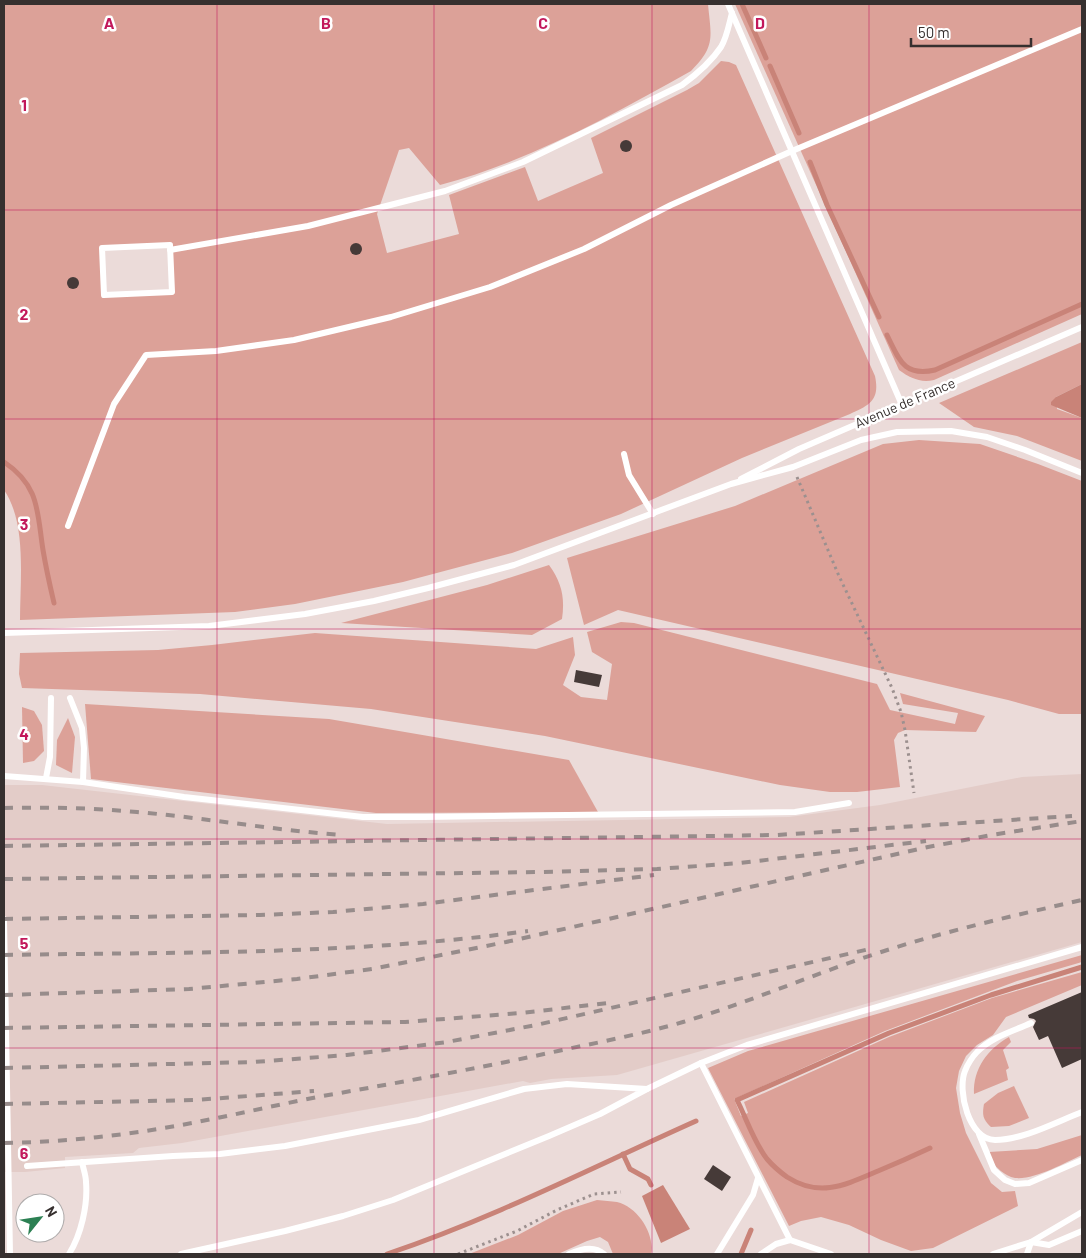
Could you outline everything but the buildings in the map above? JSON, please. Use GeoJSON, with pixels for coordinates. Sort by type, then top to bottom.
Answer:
{"type":"FeatureCollection","features":[{"type":"Feature","properties":{"kind":"lane"},"geometry":{"type":"LineString","coordinates":[[728,4],[902,405]]}},
{"type":"Feature","properties":{"kind":"lane"},"geometry":{"type":"LineString","coordinates":[[170,250],[308,226],[379,209],[445,191],[524,162],[682,85],[709,62],[722,46],[732,13]]}},
{"type":"Feature","properties":{"kind":"lane"},"geometry":{"type":"LineString","coordinates":[[68,526],[114,404],[146,355],[216,352],[294,340],[391,317],[490,288],[584,249],[671,205],[792,151],[1082,28]]}},
{"type":"Feature","properties":{"kind":"lane"},"geometry":{"type":"LineString","coordinates":[[170,245],[170,250],[172,292],[104,295],[102,248],[170,245]]}},
{"type":"Feature","properties":{"kind":"lane","name":"Avenue de France"},"geometry":{"type":"LineString","coordinates":[[731,484],[799,449],[1082,327]]}},
{"type":"Feature","properties":{"kind":"lane"},"geometry":{"type":"LineString","coordinates":[[4,633],[209,626],[340,608],[428,588],[514,565],[731,484],[793,467],[861,440],[904,432],[951,431],[987,437],[1082,472]]}},
{"type":"Feature","properties":{"kind":"lane"},"geometry":{"type":"LineString","coordinates":[[624,454],[629,475],[653,514]]}},
{"type":"Feature","properties":{"kind":"lane"},"geometry":{"type":"LineString","coordinates":[[46,778],[50,757],[51,698]]}},
{"type":"Feature","properties":{"kind":"lane"},"geometry":{"type":"LineString","coordinates":[[70,698],[82,728],[84,748],[83,782]]}},
{"type":"Feature","properties":{"kind":"lane"},"geometry":{"type":"LineString","coordinates":[[4,776],[83,782],[184,797],[363,817],[795,812],[849,803]]}},
{"type":"Feature","properties":{"kind":"lane"},"geometry":{"type":"LineString","coordinates":[[4,919],[5,1082],[10,1254]]}},
{"type":"Feature","properties":{"kind":"lane"},"geometry":{"type":"LineString","coordinates":[[181,1254],[285,1231],[343,1216],[393,1200],[600,1114],[700,1063],[747,1045],[1082,947]]}},
{"type":"Feature","properties":{"kind":"lane"},"geometry":{"type":"LineString","coordinates":[[1031,1023],[994,1039],[978,1052],[965,1072],[963,1092],[968,1115],[979,1134],[994,1170],[1005,1180],[1015,1184],[1029,1182],[1082,1160]]}},
{"type":"Feature","properties":{"kind":"lane"},"geometry":{"type":"LineString","coordinates":[[700,1063],[790,1240]]}},
{"type":"Feature","properties":{"kind":"lane"},"geometry":{"type":"LineString","coordinates":[[27,1166],[220,1154],[285,1146],[419,1120],[524,1089],[567,1084],[648,1090]]}},
{"type":"Feature","properties":{"kind":"lane"},"geometry":{"type":"LineString","coordinates":[[979,1134],[994,1140],[1020,1136],[1082,1112]]}},
{"type":"Feature","properties":{"kind":"lane"},"geometry":{"type":"LineString","coordinates":[[68,1254],[78,1236],[83,1215],[86,1182],[82,1162]]}},
{"type":"Feature","properties":{"kind":"lane"},"geometry":{"type":"LineString","coordinates":[[717,1254],[754,1195],[758,1178]]}},
{"type":"Feature","properties":{"kind":"lane"},"geometry":{"type":"LineString","coordinates":[[993,1254],[1031,1242],[1075,1214],[1082,1212]]}},
{"type":"Feature","properties":{"kind":"lane"},"geometry":{"type":"LineString","coordinates":[[1031,1242],[1049,1245],[1082,1231]]}},
{"type":"Feature","properties":{"kind":"lane"},"geometry":{"type":"LineString","coordinates":[[761,1254],[776,1244],[790,1240],[831,1254]]}},
{"type":"Feature","properties":{"kind":"lane"},"geometry":{"type":"LineString","coordinates":[[1027,1254],[1031,1242]]}},
{"type":"Feature","properties":{"kind":"lane"},"geometry":{"type":"LineString","coordinates":[[569,1254],[590,1248],[600,1250],[604,1254]]}},
{"type":"Feature","properties":{"kind":"path"},"geometry":{"type":"LineString","coordinates":[[793,467],[839,576],[898,704],[905,730],[914,792]]}},
{"type":"Feature","properties":{"kind":"path"},"geometry":{"type":"LineString","coordinates":[[458,1254],[517,1232],[557,1210],[594,1194],[621,1192]]}},
{"type":"Feature","properties":{"kind":"shaded area"},"geometry":{"type":"Polygon","coordinates":[[[4,4],[708,4],[711,33],[708,48],[705,55],[691,71],[569,136],[506,163],[440,185],[409,148],[399,150],[377,214],[387,253],[459,234],[449,195],[525,167],[538,201],[603,173],[591,138],[699,83],[721,61],[729,62],[736,65],[875,376],[875,396],[872,401],[857,411],[742,458],[621,514],[512,553],[403,582],[295,604],[235,612],[20,620],[21,552],[19,535],[11,503],[4,490],[4,4]],[[170,245],[102,248],[104,295],[172,292],[170,245]]]}},
{"type":"Feature","properties":{"kind":"shaded area"},"geometry":{"type":"Polygon","coordinates":[[[735,4],[1082,4],[1082,314],[934,380],[924,381],[915,379],[899,370],[735,4]]]}},
{"type":"Feature","properties":{"kind":"shaded area"},"geometry":{"type":"Polygon","coordinates":[[[1082,342],[1082,384],[1056,397],[1057,409],[1082,418],[1082,461],[1017,436],[974,427],[939,403],[1082,342]]]}},
{"type":"Feature","properties":{"kind":"shaded area"},"geometry":{"type":"Polygon","coordinates":[[[1082,384],[1082,418],[1051,405],[1051,402],[1056,397],[1082,384]]]}},
{"type":"Feature","properties":{"kind":"shaded area"},"geometry":{"type":"Polygon","coordinates":[[[919,440],[980,444],[1082,481],[1082,714],[1059,714],[1008,700],[618,610],[584,625],[567,558],[735,506],[883,444],[919,440]]]}},
{"type":"Feature","properties":{"kind":"shaded area"},"geometry":{"type":"Polygon","coordinates":[[[549,565],[562,591],[562,619],[532,635],[341,623],[487,585],[549,565]]]}},
{"type":"Feature","properties":{"kind":"shaded area"},"geometry":{"type":"Polygon","coordinates":[[[621,622],[634,623],[877,684],[890,710],[955,724],[958,713],[903,704],[900,693],[985,716],[976,732],[905,730],[898,733],[894,740],[900,787],[857,792],[830,792],[780,785],[545,736],[371,709],[200,694],[22,688],[19,674],[20,653],[158,650],[315,633],[536,649],[573,637],[575,655],[563,685],[581,697],[607,700],[612,664],[592,652],[587,632],[621,622]]]}},
{"type":"Feature","properties":{"kind":"shaded area"},"geometry":{"type":"Polygon","coordinates":[[[85,704],[329,719],[569,760],[598,812],[376,813],[91,779],[85,704]]]}},
{"type":"Feature","properties":{"kind":"shaded area"},"geometry":{"type":"Polygon","coordinates":[[[22,707],[34,711],[42,725],[44,751],[34,761],[23,763],[22,707]]]}},
{"type":"Feature","properties":{"kind":"shaded area"},"geometry":{"type":"Polygon","coordinates":[[[68,718],[75,737],[72,773],[56,765],[57,740],[68,718]]]}},
{"type":"Feature","properties":{"kind":"shaded area"},"geometry":{"type":"Polygon","coordinates":[[[1082,774],[1082,942],[617,1075],[551,1079],[530,1083],[523,1081],[182,1143],[139,1148],[133,1153],[65,1157],[65,1168],[4,1172],[4,785],[42,785],[387,824],[789,817],[880,805],[1022,777],[1082,774]]]}},
{"type":"Feature","properties":{"kind":"shaded area"},"geometry":{"type":"Polygon","coordinates":[[[1082,955],[1082,962],[1017,981],[885,1031],[734,1099],[741,1116],[748,1113],[744,1102],[889,1037],[992,998],[1082,972],[1082,985],[1006,1017],[993,1035],[977,1045],[966,1056],[959,1071],[956,1088],[960,1113],[966,1133],[991,1183],[1002,1192],[1015,1191],[1018,1206],[933,1248],[911,1251],[849,1225],[821,1217],[801,1221],[789,1226],[708,1068],[748,1051],[1082,955]]]}},
{"type":"Feature","properties":{"kind":"shaded area"},"geometry":{"type":"Polygon","coordinates":[[[1009,1037],[1011,1042],[1003,1050],[1009,1068],[1006,1070],[1008,1080],[974,1094],[976,1076],[983,1060],[988,1053],[1009,1037]]]}},
{"type":"Feature","properties":{"kind":"shaded area"},"geometry":{"type":"Polygon","coordinates":[[[1014,1086],[1029,1118],[1009,1126],[991,1127],[984,1117],[984,1104],[998,1093],[1014,1086]]]}},
{"type":"Feature","properties":{"kind":"shaded area"},"geometry":{"type":"Polygon","coordinates":[[[1082,1135],[1082,1155],[1031,1176],[1023,1178],[1011,1177],[989,1160],[989,1152],[1037,1149],[1082,1135]]]}},
{"type":"Feature","properties":{"kind":"shaded area"},"geometry":{"type":"Polygon","coordinates":[[[663,1185],[690,1229],[661,1243],[642,1196],[663,1185]]]}},
{"type":"Feature","properties":{"kind":"shaded area"},"geometry":{"type":"Polygon","coordinates":[[[597,1200],[617,1202],[632,1209],[638,1215],[648,1230],[652,1246],[651,1254],[613,1254],[608,1242],[600,1237],[558,1254],[469,1254],[518,1235],[563,1211],[597,1200]]]}},
{"type":"Feature","properties":{"kind":"waterway"},"geometry":{"type":"LineString","coordinates":[[742,4],[766,58]]}},
{"type":"Feature","properties":{"kind":"waterway"},"geometry":{"type":"LineString","coordinates":[[770,66],[799,133]]}},
{"type":"Feature","properties":{"kind":"waterway"},"geometry":{"type":"LineString","coordinates":[[810,162],[827,205],[879,317]]}},
{"type":"Feature","properties":{"kind":"waterway"},"geometry":{"type":"LineString","coordinates":[[887,335],[895,352],[909,368],[916,371],[935,370],[1082,304]]}},
{"type":"Feature","properties":{"kind":"waterway"},"geometry":{"type":"LineString","coordinates":[[4,462],[16,471],[24,481],[31,490],[35,501],[45,563],[54,603]]}},
{"type":"Feature","properties":{"kind":"waterway"},"geometry":{"type":"LineString","coordinates":[[930,1148],[843,1185],[822,1188],[811,1187],[787,1177],[767,1159],[754,1138],[737,1100],[889,1033],[991,995],[1082,967]]}},
{"type":"Feature","properties":{"kind":"waterway"},"geometry":{"type":"LineString","coordinates":[[387,1254],[505,1208],[696,1121]]}},
{"type":"Feature","properties":{"kind":"waterway"},"geometry":{"type":"LineString","coordinates":[[623,1154],[630,1169],[648,1179],[651,1185]]}},
{"type":"Feature","properties":{"kind":"waterway"},"geometry":{"type":"LineString","coordinates":[[741,1254],[751,1230]]}},
{"type":"Feature","properties":{"kind":"railway"},"geometry":{"type":"LineString","coordinates":[[4,808],[70,808],[120,811],[342,835]]}},
{"type":"Feature","properties":{"kind":"railway"},"geometry":{"type":"LineString","coordinates":[[4,846],[777,835],[1072,816]]}},
{"type":"Feature","properties":{"kind":"railway"},"geometry":{"type":"LineString","coordinates":[[4,995],[189,989],[297,979],[372,969],[506,942],[928,847],[1082,821]]}},
{"type":"Feature","properties":{"kind":"railway"},"geometry":{"type":"LineString","coordinates":[[4,879],[657,869],[740,863],[926,841]]}},
{"type":"Feature","properties":{"kind":"railway"},"geometry":{"type":"LineString","coordinates":[[4,919],[333,912],[423,904],[654,875]]}},
{"type":"Feature","properties":{"kind":"railway"},"geometry":{"type":"LineString","coordinates":[[4,1143],[44,1142],[164,1128],[621,1038],[707,1015],[848,963],[924,939],[1082,900]]}},
{"type":"Feature","properties":{"kind":"railway"},"geometry":{"type":"LineString","coordinates":[[4,955],[266,951],[332,948],[463,939],[528,931]]}},
{"type":"Feature","properties":{"kind":"railway"},"geometry":{"type":"LineString","coordinates":[[4,1068],[254,1062],[347,1055],[447,1042],[536,1025],[874,948]]}},
{"type":"Feature","properties":{"kind":"railway"},"geometry":{"type":"LineString","coordinates":[[4,1028],[405,1022],[521,1013],[608,1003]]}},
{"type":"Feature","properties":{"kind":"railway"},"geometry":{"type":"LineString","coordinates":[[4,1104],[196,1100],[314,1091]]}}]}
